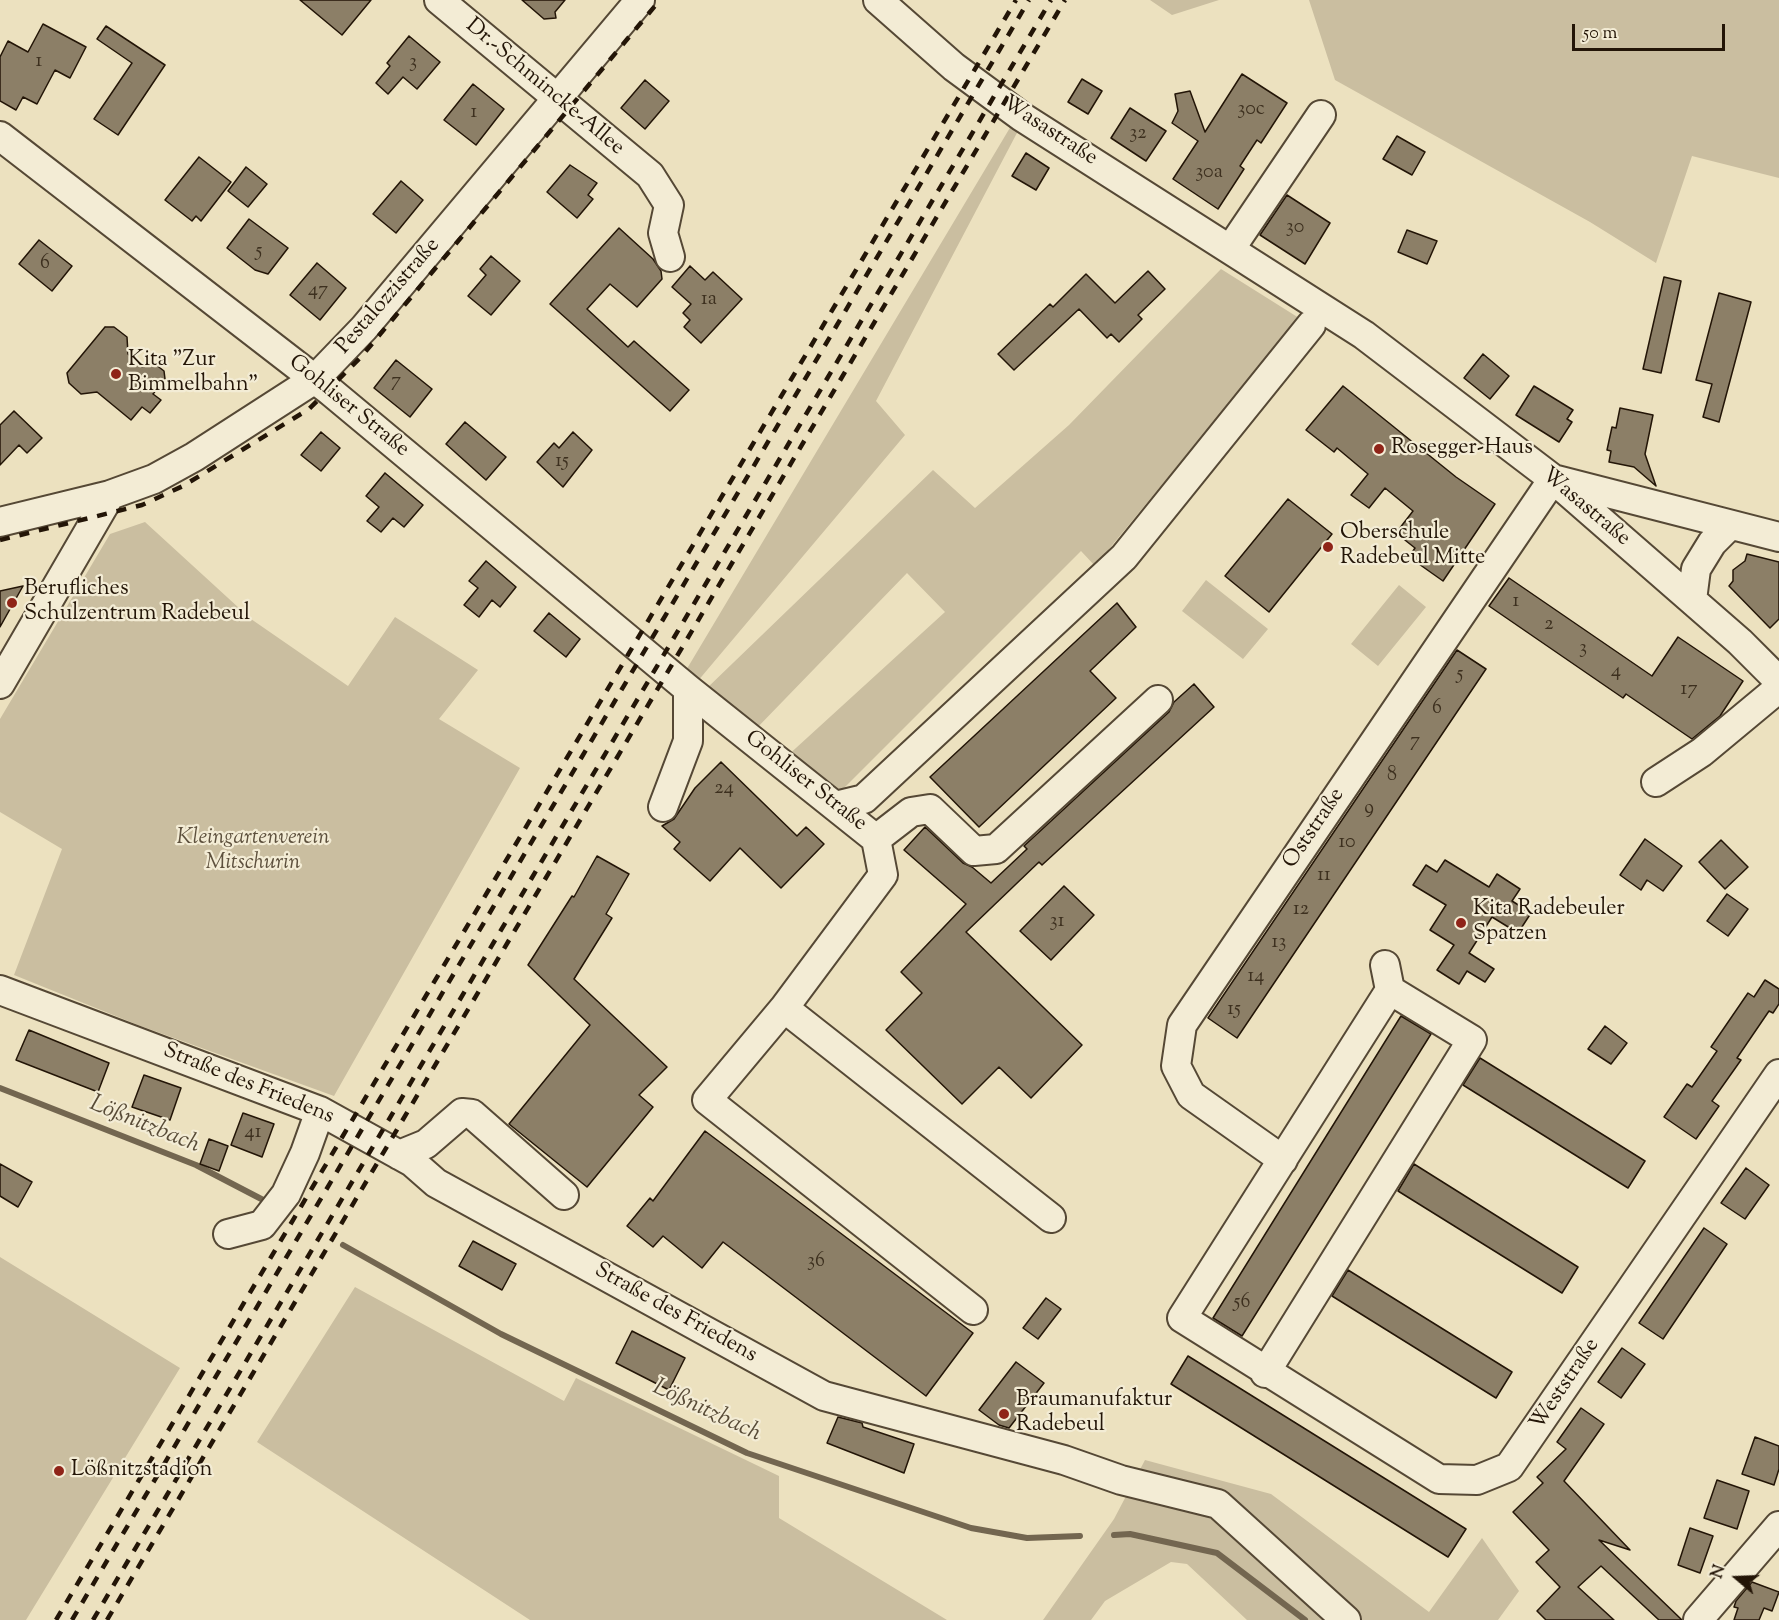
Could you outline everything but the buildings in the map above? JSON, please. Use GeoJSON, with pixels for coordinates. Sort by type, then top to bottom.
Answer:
{"type":"FeatureCollection","features":[{"type":"Feature","properties":{"kind":"street","name":"Dr.-Schmincke-Allee"},"geometry":{"type":"LineString","coordinates":[[440,0],[650,175],[669,205],[663,233],[670,257]]}},
{"type":"Feature","properties":{"kind":"street","name":"Pestalozzistraße"},"geometry":{"type":"LineString","coordinates":[[0,522],[110,495],[154,479],[194,457],[315,379],[364,328],[640,0]]}},
{"type":"Feature","properties":{"kind":"street","name":"Wasastraße"},"geometry":{"type":"LineString","coordinates":[[878,0],[954,67],[1022,117],[1231,248],[1364,335],[1553,479],[1692,600],[1779,681]]}},
{"type":"Feature","properties":{"kind":"street"},"geometry":{"type":"LineString","coordinates":[[1231,248],[1322,115]]}},
{"type":"Feature","properties":{"kind":"street","name":"Gohliser Straße"},"geometry":{"type":"LineString","coordinates":[[0,136],[315,379],[688,689],[876,839],[883,875],[784,1008],[707,1100],[973,1310]]}},
{"type":"Feature","properties":{"kind":"street"},"geometry":{"type":"LineString","coordinates":[[835,806],[864,799],[1124,557],[1311,325]]}},
{"type":"Feature","properties":{"kind":"street"},"geometry":{"type":"LineString","coordinates":[[1553,479],[1779,537]]}},
{"type":"Feature","properties":{"kind":"street","name":"Oststraße"},"geometry":{"type":"LineString","coordinates":[[1283,1160],[1191,1095],[1176,1066],[1182,1024],[1553,479]]}},
{"type":"Feature","properties":{"kind":"street"},"geometry":{"type":"LineString","coordinates":[[0,684],[110,495]]}},
{"type":"Feature","properties":{"kind":"street"},"geometry":{"type":"LineString","coordinates":[[1692,600],[1696,569],[1712,543],[1730,525]]}},
{"type":"Feature","properties":{"kind":"street"},"geometry":{"type":"LineString","coordinates":[[1656,782],[1702,752],[1779,688]]}},
{"type":"Feature","properties":{"kind":"street"},"geometry":{"type":"LineString","coordinates":[[663,807],[688,741],[688,689]]}},
{"type":"Feature","properties":{"kind":"street"},"geometry":{"type":"LineString","coordinates":[[876,839],[911,812],[930,809],[974,850],[996,849],[1158,700]]}},
{"type":"Feature","properties":{"kind":"street","name":"Weststraße"},"geometry":{"type":"LineString","coordinates":[[1265,1372],[1472,1040],[1387,978],[1283,1160],[1182,1318],[1265,1372],[1439,1479],[1477,1480],[1509,1467],[1779,1074]]}},
{"type":"Feature","properties":{"kind":"street","name":"Straße des Friedens"},"geometry":{"type":"LineString","coordinates":[[0,990],[320,1111],[399,1155],[436,1183],[824,1396],[1064,1460],[1121,1480],[1218,1504],[1346,1620]]}},
{"type":"Feature","properties":{"kind":"street"},"geometry":{"type":"LineString","coordinates":[[784,1008],[1051,1218]]}},
{"type":"Feature","properties":{"kind":"street"},"geometry":{"type":"LineString","coordinates":[[228,1234],[262,1225],[286,1194],[305,1153],[320,1111]]}},
{"type":"Feature","properties":{"kind":"street"},"geometry":{"type":"LineString","coordinates":[[399,1155],[426,1144],[462,1113],[472,1114],[564,1195]]}},
{"type":"Feature","properties":{"kind":"street"},"geometry":{"type":"LineString","coordinates":[[1698,1620],[1779,1526]]}},
{"type":"Feature","properties":{"kind":"green space"},"geometry":{"type":"Polygon","coordinates":[[[1150,0],[1219,0],[1172,15],[1150,0]]]}},
{"type":"Feature","properties":{"kind":"green space"},"geometry":{"type":"Polygon","coordinates":[[[1309,0],[1779,0],[1779,178],[1692,156],[1656,263],[1590,222],[1335,80],[1309,0]]]}},
{"type":"Feature","properties":{"kind":"green space"},"geometry":{"type":"Polygon","coordinates":[[[1011,126],[1018,131],[876,401],[905,435],[697,682],[685,672],[1011,126]]]}},
{"type":"Feature","properties":{"kind":"green space"},"geometry":{"type":"Polygon","coordinates":[[[1221,269],[1299,318],[1095,566],[1081,551],[836,796],[785,758],[945,612],[907,573],[754,731],[705,690],[933,470],[975,508],[1069,425],[1221,269]]]}},
{"type":"Feature","properties":{"kind":"green space","name":"Kleingartenverein Mitschurin"},"geometry":{"type":"Polygon","coordinates":[[[145,522],[251,619],[348,686],[395,617],[478,670],[439,719],[520,768],[334,1096],[138,1025],[14,975],[62,849],[0,812],[0,719],[110,534],[145,522]]]}},
{"type":"Feature","properties":{"kind":"green space"},"geometry":{"type":"Polygon","coordinates":[[[1206,580],[1268,629],[1243,659],[1182,611],[1206,580]]]}},
{"type":"Feature","properties":{"kind":"green space"},"geometry":{"type":"Polygon","coordinates":[[[1399,585],[1426,607],[1378,666],[1351,644],[1399,585]]]}},
{"type":"Feature","properties":{"kind":"green space","name":"Lößnitzstadion"},"geometry":{"type":"Polygon","coordinates":[[[0,1257],[180,1368],[26,1620],[0,1620],[0,1257]]]}},
{"type":"Feature","properties":{"kind":"green space"},"geometry":{"type":"Polygon","coordinates":[[[355,1287],[564,1401],[576,1378],[779,1476],[779,1518],[947,1620],[530,1620],[257,1442],[355,1287]]]}},
{"type":"Feature","properties":{"kind":"green space"},"geometry":{"type":"Polygon","coordinates":[[[1145,1460],[1271,1494],[1429,1612],[1482,1538],[1519,1591],[1498,1620],[1247,1620],[1187,1564],[1171,1562],[1105,1601],[1091,1620],[1043,1620],[1114,1519],[1145,1460]]]}},
{"type":"Feature","properties":{"kind":"waterway","name":"Lößnitzbach"},"geometry":{"type":"LineString","coordinates":[[0,1088],[196,1165],[269,1203]]}},
{"type":"Feature","properties":{"kind":"waterway","name":"Lößnitzbach"},"geometry":{"type":"LineString","coordinates":[[343,1245],[501,1334],[747,1453],[971,1528],[1027,1538],[1080,1536]]}},
{"type":"Feature","properties":{"kind":"waterway","name":"Lößnitzbach"},"geometry":{"type":"LineString","coordinates":[[1114,1535],[1130,1534],[1217,1553],[1305,1620]]}},
{"type":"Feature","properties":{"kind":"railway"},"geometry":{"type":"LineString","coordinates":[[0,540],[142,505],[183,486],[309,409],[361,357],[660,0]]}},
{"type":"Feature","properties":{"kind":"railway"},"geometry":{"type":"LineString","coordinates":[[56,1620],[1016,0]]}},
{"type":"Feature","properties":{"kind":"railway"},"geometry":{"type":"LineString","coordinates":[[72,1620],[1029,0]]}},
{"type":"Feature","properties":{"kind":"railway"},"geometry":{"type":"LineString","coordinates":[[93,1620],[1051,0]]}},
{"type":"Feature","properties":{"kind":"railway"},"geometry":{"type":"LineString","coordinates":[[107,1620],[1065,0]]}},
{"type":"Feature","properties":{"kind":"place","name":"Kita \"Zur Bimmelbahn\""},"geometry":{"type":"Point","coordinates":[116,374]}},
{"type":"Feature","properties":{"kind":"place","name":"Rosegger-Haus"},"geometry":{"type":"Point","coordinates":[1379,449]}},
{"type":"Feature","properties":{"kind":"place","name":"Oberschule Radebeul Mitte"},"geometry":{"type":"Point","coordinates":[1328,547]}},
{"type":"Feature","properties":{"kind":"place","name":"Berufliches Schulzentrum Radebeul"},"geometry":{"type":"Point","coordinates":[12,603]}},
{"type":"Feature","properties":{"kind":"place","name":"Kita Radebeuler Spatzen"},"geometry":{"type":"Point","coordinates":[1461,923]}},
{"type":"Feature","properties":{"kind":"place","name":"Braumanufaktur Radebeul"},"geometry":{"type":"Point","coordinates":[1004,1414]}},
{"type":"Feature","properties":{"kind":"place","name":"Lößnitzstadion"},"geometry":{"type":"Point","coordinates":[59,1471]}}]}
